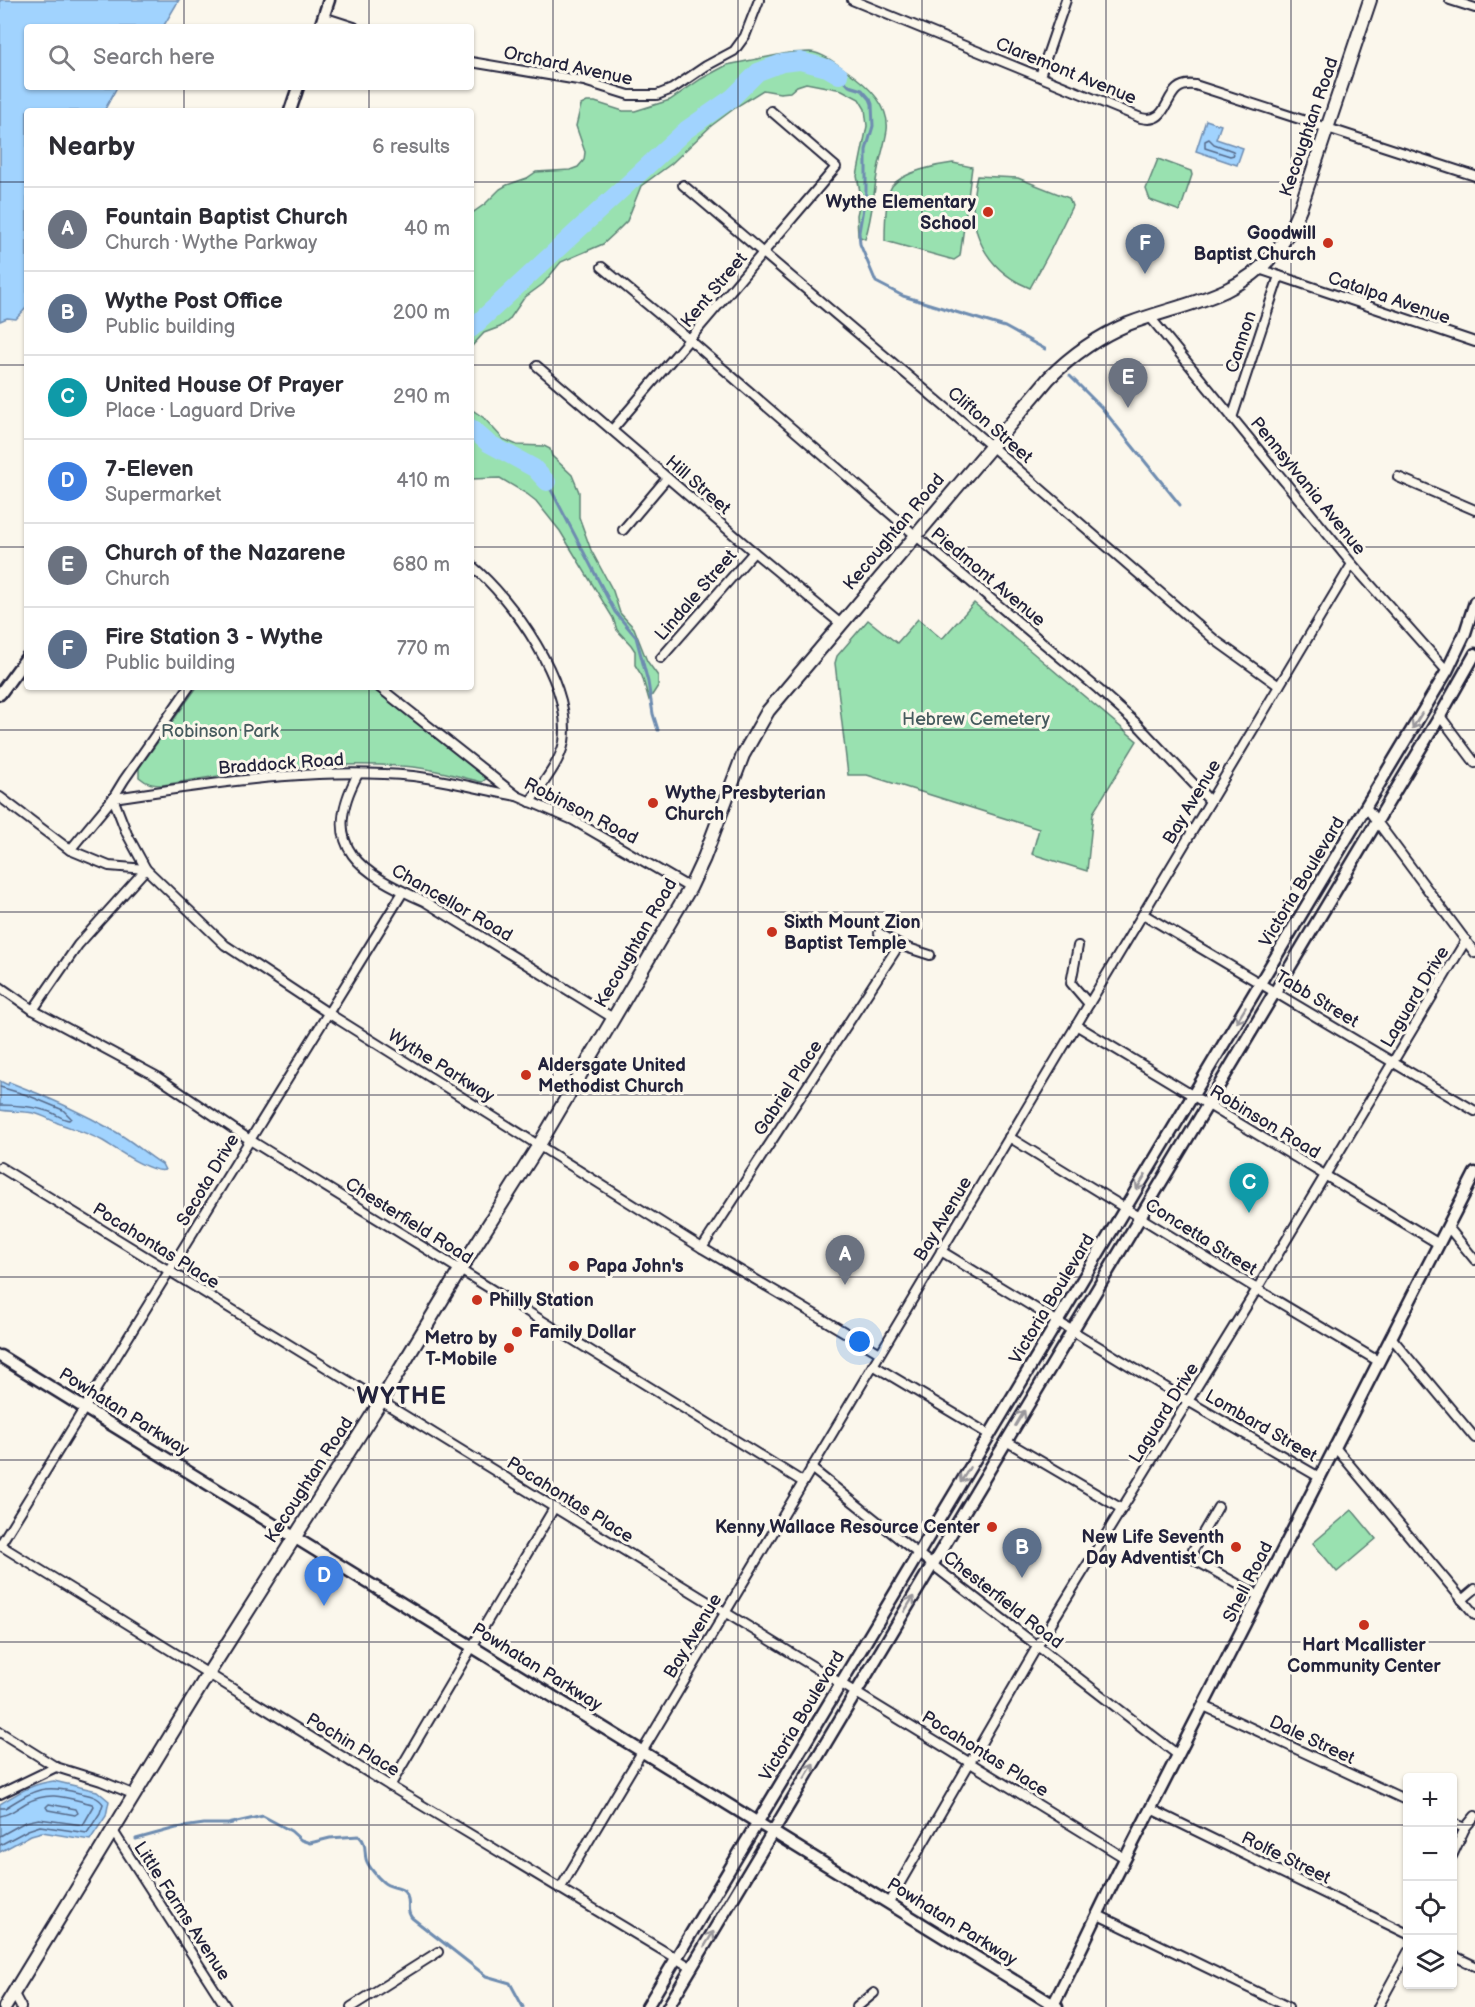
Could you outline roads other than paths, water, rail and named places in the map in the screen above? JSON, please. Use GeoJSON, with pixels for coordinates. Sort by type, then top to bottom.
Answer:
{"type":"FeatureCollection","features":[{"type":"Feature","properties":{"kind":"main road"},"geometry":{"type":"LineString","coordinates":[[321,22],[329,0]]}},
{"type":"Feature","properties":{"kind":"main road","name":"Kecoughtan Road"},"geometry":{"type":"LineString","coordinates":[[5,2007],[208,1674],[381,1401],[539,1145],[690,888],[704,858],[742,755],[768,711],[915,535],[1066,360],[1108,333],[1214,297],[1231,289],[1275,254],[1287,236],[1301,206],[1370,0]]}},
{"type":"Feature","properties":{"kind":"main road"},"geometry":{"type":"LineString","coordinates":[[291,108],[297,90]]}},
{"type":"Feature","properties":{"kind":"main road","name":"Victoria Boulevard"},"geometry":{"type":"LineString","coordinates":[[647,2007],[1447,671],[1465,633],[1475,602]]}},
{"type":"Feature","properties":{"kind":"main road","name":"Victoria Boulevard"},"geometry":{"type":"LineString","coordinates":[[668,2007],[1475,654]]}},
{"type":"Feature","properties":{"kind":"main road"},"geometry":{"type":"LineString","coordinates":[[0,694],[24,661]]}},
{"type":"Feature","properties":{"kind":"main road","name":"Shell Road"},"geometry":{"type":"LineString","coordinates":[[1054,2006],[1125,1858],[1475,1173]]}},
{"type":"Feature","properties":{"kind":"main road","name":"Powhatan Parkway"},"geometry":{"type":"LineString","coordinates":[[0,1356],[890,1902],[1054,2006]]}},
{"type":"Feature","properties":{"kind":"street","name":"Orchard Avenue"},"geometry":{"type":"LineString","coordinates":[[474,63],[584,81],[621,94],[657,95],[672,89],[706,66],[734,51],[745,36],[759,0]]}},
{"type":"Feature","properties":{"kind":"street","name":"Claremont Avenue"},"geometry":{"type":"LineString","coordinates":[[852,0],[1145,119],[1160,115],[1175,90],[1189,84],[1475,176]]}},
{"type":"Feature","properties":{"kind":"street"},"geometry":{"type":"LineString","coordinates":[[1040,76],[1066,0]]}},
{"type":"Feature","properties":{"kind":"street"},"geometry":{"type":"LineString","coordinates":[[1450,0],[1475,8]]}},
{"type":"Feature","properties":{"kind":"street","name":"Kent Street"},"geometry":{"type":"LineString","coordinates":[[612,430],[764,254],[836,166],[771,111]]}},
{"type":"Feature","properties":{"kind":"street","name":"Clifton Street"},"geometry":{"type":"LineString","coordinates":[[683,185],[991,446],[1215,640],[1279,686]]}},
{"type":"Feature","properties":{"kind":"street","name":"Piedmont Avenue"},"geometry":{"type":"LineString","coordinates":[[602,267],[1098,689],[1136,723],[1210,801]]}},
{"type":"Feature","properties":{"kind":"street","name":"Catalpa Avenue"},"geometry":{"type":"LineString","coordinates":[[1259,269],[1475,342]]}},
{"type":"Feature","properties":{"kind":"street","name":"Cannon"},"geometry":{"type":"LineString","coordinates":[[1232,418],[1279,276]]}},
{"type":"Feature","properties":{"kind":"street","name":"Pennsylvania Avenue"},"geometry":{"type":"LineString","coordinates":[[1150,317],[1352,564],[1447,671]]}},
{"type":"Feature","properties":{"kind":"street","name":"Hill Street"},"geometry":{"type":"LineString","coordinates":[[537,366],[841,624]]}},
{"type":"Feature","properties":{"kind":"street"},"geometry":{"type":"LineString","coordinates":[[1398,477],[1475,510]]}},
{"type":"Feature","properties":{"kind":"street"},"geometry":{"type":"LineString","coordinates":[[623,530],[667,478]]}},
{"type":"Feature","properties":{"kind":"street","name":"Lindale Street"},"geometry":{"type":"LineString","coordinates":[[661,658],[754,552]]}},
{"type":"Feature","properties":{"kind":"street","name":"Bay Avenue"},"geometry":{"type":"LineString","coordinates":[[560,1889],[1352,564]]}},
{"type":"Feature","properties":{"kind":"street"},"geometry":{"type":"LineString","coordinates":[[474,568],[513,607],[526,627],[547,664],[564,715],[564,743],[553,768],[530,802]]}},
{"type":"Feature","properties":{"kind":"street"},"geometry":{"type":"LineString","coordinates":[[70,850],[113,798],[187,690]]}},
{"type":"Feature","properties":{"kind":"street","name":"Robinson Road"},"geometry":{"type":"LineString","coordinates":[[383,690],[517,796],[573,820],[690,888]]}},
{"type":"Feature","properties":{"kind":"street"},"geometry":{"type":"LineString","coordinates":[[1440,716],[1475,763]]}},
{"type":"Feature","properties":{"kind":"street","name":"Braddock Road"},"geometry":{"type":"LineString","coordinates":[[113,798],[249,779],[311,774],[414,777],[517,796]]}},
{"type":"Feature","properties":{"kind":"street","name":"Chancellor Road"},"geometry":{"type":"LineString","coordinates":[[358,774],[348,792],[342,816],[342,833],[347,848],[357,861],[370,873],[424,902],[613,1018]]}},
{"type":"Feature","properties":{"kind":"street"},"geometry":{"type":"LineString","coordinates":[[0,797],[70,850],[109,866],[146,869]]}},
{"type":"Feature","properties":{"kind":"street","name":"Wythe Parkway"},"geometry":{"type":"LineString","coordinates":[[113,798],[127,834],[146,869],[225,945],[328,1013],[702,1248],[880,1353]]}},
{"type":"Feature","properties":{"kind":"street"},"geometry":{"type":"LineString","coordinates":[[1366,807],[1475,953]]}},
{"type":"Feature","properties":{"kind":"street"},"geometry":{"type":"LineString","coordinates":[[33,1011],[78,945],[146,869]]}},
{"type":"Feature","properties":{"kind":"street","name":"Secota Drive"},"geometry":{"type":"LineString","coordinates":[[0,1545],[403,892]]}},
{"type":"Feature","properties":{"kind":"street","name":"Tabb Street"},"geometry":{"type":"LineString","coordinates":[[1143,914],[1475,1111]]}},
{"type":"Feature","properties":{"kind":"street"},"geometry":{"type":"LineString","coordinates":[[879,933],[899,945],[930,955]]}},
{"type":"Feature","properties":{"kind":"street","name":"Laguard Drive"},"geometry":{"type":"LineString","coordinates":[[890,1902],[1038,1645],[1257,1289],[1466,940]]}},
{"type":"Feature","properties":{"kind":"street","name":"Gabriel Place"},"geometry":{"type":"LineString","coordinates":[[702,1248],[899,945]]}},
{"type":"Feature","properties":{"kind":"street"},"geometry":{"type":"LineString","coordinates":[[1078,946],[1071,983],[1089,1004]]}},
{"type":"Feature","properties":{"kind":"street","name":"Chesterfield Road"},"geometry":{"type":"LineString","coordinates":[[0,987],[33,1011],[156,1076],[250,1140],[803,1482]]}},
{"type":"Feature","properties":{"kind":"street","name":"Robinson Road"},"geometry":{"type":"LineString","coordinates":[[1076,1025],[1439,1244]]}},
{"type":"Feature","properties":{"kind":"street","name":"Concetta Street"},"geometry":{"type":"LineString","coordinates":[[1009,1137],[1257,1289],[1378,1360]]}},
{"type":"Feature","properties":{"kind":"street","name":"Pocahontas Place"},"geometry":{"type":"LineString","coordinates":[[0,1167],[1125,1858]]}},
{"type":"Feature","properties":{"kind":"street"},"geometry":{"type":"LineString","coordinates":[[1448,1227],[1475,1260]]}},
{"type":"Feature","properties":{"kind":"street","name":"Lombard Street"},"geometry":{"type":"LineString","coordinates":[[941,1251],[1188,1401],[1319,1477]]}},
{"type":"Feature","properties":{"kind":"street"},"geometry":{"type":"LineString","coordinates":[[1391,1337],[1475,1438]]}},
{"type":"Feature","properties":{"kind":"street"},"geometry":{"type":"LineString","coordinates":[[873,1365],[990,1435]]}},
{"type":"Feature","properties":{"kind":"street"},"geometry":{"type":"LineString","coordinates":[[1006,1441],[1122,1509]]}},
{"type":"Feature","properties":{"kind":"street"},"geometry":{"type":"LineString","coordinates":[[1334,1446],[1475,1616]]}},
{"type":"Feature","properties":{"kind":"street","name":"Chesterfield Road"},"geometry":{"type":"LineString","coordinates":[[811,1468],[918,1554],[1178,1755]]}},
{"type":"Feature","properties":{"kind":"street"},"geometry":{"type":"LineString","coordinates":[[1218,1507],[1193,1550],[1193,1559],[1259,1596]]}},
{"type":"Feature","properties":{"kind":"street"},"geometry":{"type":"LineString","coordinates":[[390,1786],[554,1508]]}},
{"type":"Feature","properties":{"kind":"street","name":"Pochin Place"},"geometry":{"type":"LineString","coordinates":[[0,1545],[390,1786],[692,1968]]}},
{"type":"Feature","properties":{"kind":"street"},"geometry":{"type":"LineString","coordinates":[[1462,1599],[1475,1589]]}},
{"type":"Feature","properties":{"kind":"street","name":"Dale Street"},"geometry":{"type":"LineString","coordinates":[[1204,1706],[1403,1799]]}},
{"type":"Feature","properties":{"kind":"street"},"geometry":{"type":"LineString","coordinates":[[0,1732],[56,1767],[135,1795]]}},
{"type":"Feature","properties":{"kind":"street"},"geometry":{"type":"LineString","coordinates":[[0,1794],[56,1767]]}},
{"type":"Feature","properties":{"kind":"street","name":"Rolfe Street"},"geometry":{"type":"LineString","coordinates":[[1151,1809],[1403,1932]]}},
{"type":"Feature","properties":{"kind":"street"},"geometry":{"type":"LineString","coordinates":[[1457,1845],[1465,1828],[1475,1816]]}},
{"type":"Feature","properties":{"kind":"street"},"geometry":{"type":"LineString","coordinates":[[1457,1824],[1465,1828]]}},
{"type":"Feature","properties":{"kind":"street","name":"Little Farms Avenue"},"geometry":{"type":"LineString","coordinates":[[113,1831],[226,2007]]}},
{"type":"Feature","properties":{"kind":"street"},"geometry":{"type":"LineString","coordinates":[[1098,1915],[1288,2007]]}},
{"type":"Feature","properties":{"kind":"street"},"geometry":{"type":"LineString","coordinates":[[351,2007],[438,1952]]}},
{"type":"Feature","properties":{"kind":"street"},"geometry":{"type":"LineString","coordinates":[[1457,1957],[1475,1966]]}},
{"type":"Feature","properties":{"kind":"street"},"geometry":{"type":"LineString","coordinates":[[1378,2007],[1403,1960]]}},
{"type":"Feature","properties":{"kind":"street"},"geometry":{"type":"LineString","coordinates":[[857,2007],[874,1993]]}},
{"type":"Feature","properties":{"kind":"street"},"geometry":{"type":"LineString","coordinates":[[14,1994],[21,2007]]}},
{"type":"Feature","properties":{"kind":"water"},"geometry":{"type":"Polygon","coordinates":[[[0,0],[179,0],[165,24],[24,24],[24,90],[115,90],[106,108],[24,108],[24,310],[16,319],[7,318],[0,321],[0,0]]]}},
{"type":"Feature","properties":{"kind":"water"},"geometry":{"type":"Polygon","coordinates":[[[1206,120],[1221,125],[1216,139],[1243,148],[1237,165],[1196,151],[1206,120]]]}},
{"type":"Feature","properties":{"kind":"water"},"geometry":{"type":"Polygon","coordinates":[[[0,1081],[8,1085],[9,1082],[36,1093],[103,1125],[162,1164],[165,1170],[143,1165],[98,1139],[41,1115],[0,1110],[0,1081]]]}},
{"type":"Feature","properties":{"kind":"water"},"geometry":{"type":"Polygon","coordinates":[[[54,1781],[97,1791],[109,1801],[106,1816],[90,1840],[42,1832],[31,1835],[0,1852],[0,1804],[32,1786],[54,1781]]]}},
{"type":"Feature","properties":{"kind":"waterway"},"geometry":{"type":"LineString","coordinates":[[474,326],[686,130],[732,98],[758,72],[782,63],[800,61],[827,68],[839,75]]}},
{"type":"Feature","properties":{"kind":"waterway"},"geometry":{"type":"LineString","coordinates":[[839,75],[849,86],[862,90],[872,104],[873,126],[866,150],[866,191],[859,232],[860,244],[876,282],[903,296],[1005,327],[1045,349]]}},
{"type":"Feature","properties":{"kind":"waterway"},"geometry":{"type":"LineString","coordinates":[[1070,376],[1101,407],[1180,505]]}},
{"type":"Feature","properties":{"kind":"waterway"},"geometry":{"type":"LineString","coordinates":[[474,431],[488,443],[534,468],[547,482]]}},
{"type":"Feature","properties":{"kind":"waterway"},"geometry":{"type":"LineString","coordinates":[[547,482],[615,612],[636,637],[658,730]]}},
{"type":"Feature","properties":{"kind":"waterway"},"geometry":{"type":"LineString","coordinates":[[136,1839],[176,1828],[204,1824],[228,1824],[263,1816],[291,1831],[301,1840],[310,1843],[330,1838],[359,1836],[364,1844],[365,1856],[371,1868],[386,1884],[403,1890],[405,1893],[412,1918],[486,1976],[510,1983],[523,2007]]}},
{"type":"Feature","properties":{"kind":"place","name":"Wythe Elementary School"},"geometry":{"type":"Point","coordinates":[988,212]}},
{"type":"Feature","properties":{"kind":"place","name":"Goodwill Baptist Church"},"geometry":{"type":"Point","coordinates":[1328,243]}},
{"type":"Feature","properties":{"kind":"place","name":"Fire Station 3 - Wythe"},"geometry":{"type":"Point","coordinates":[1145,274]}},
{"type":"Feature","properties":{"kind":"place","name":"Church of the Nazarene"},"geometry":{"type":"Point","coordinates":[1128,408]}},
{"type":"Feature","properties":{"kind":"place","name":"Wythe Presbyterian Church"},"geometry":{"type":"Point","coordinates":[653,803]}},
{"type":"Feature","properties":{"kind":"place","name":"Sixth Mount Zion Baptist Temple"},"geometry":{"type":"Point","coordinates":[772,932]}},
{"type":"Feature","properties":{"kind":"place","name":"Aldersgate United Methodist Church"},"geometry":{"type":"Point","coordinates":[526,1075]}},
{"type":"Feature","properties":{"kind":"place","name":"United House Of Prayer"},"geometry":{"type":"Point","coordinates":[1249,1213]}},
{"type":"Feature","properties":{"kind":"place","name":"Papa John's"},"geometry":{"type":"Point","coordinates":[574,1266]}},
{"type":"Feature","properties":{"kind":"place","name":"Fountain Baptist Church"},"geometry":{"type":"Point","coordinates":[845,1285]}},
{"type":"Feature","properties":{"kind":"place","name":"Philly Station"},"geometry":{"type":"Point","coordinates":[477,1300]}},
{"type":"Feature","properties":{"kind":"place","name":"Family Dollar"},"geometry":{"type":"Point","coordinates":[517,1332]}},
{"type":"Feature","properties":{"kind":"place","name":"Metro by T-Mobile"},"geometry":{"type":"Point","coordinates":[509,1348]}},
{"type":"Feature","properties":{"kind":"place","name":"Kenny Wallace Resource Center"},"geometry":{"type":"Point","coordinates":[992,1527]}},
{"type":"Feature","properties":{"kind":"place","name":"New Life Seventh Day Adventist Ch"},"geometry":{"type":"Point","coordinates":[1236,1547]}},
{"type":"Feature","properties":{"kind":"place","name":"Wythe Post Office"},"geometry":{"type":"Point","coordinates":[1022,1578]}},
{"type":"Feature","properties":{"kind":"place","name":"7-Eleven"},"geometry":{"type":"Point","coordinates":[324,1606]}},
{"type":"Feature","properties":{"kind":"place","name":"Hart Mcallister Community Center"},"geometry":{"type":"Point","coordinates":[1364,1625]}},
{"type":"Feature","properties":{"kind":"district","name":"WYTHE"},"geometry":{"type":"Point","coordinates":[402,1396]}},
{"type":"Feature","properties":{"kind":"park label","name":"Hebrew Cemetery"},"geometry":{"type":"Point","coordinates":[976,719]}},
{"type":"Feature","properties":{"kind":"park label","name":"Robinson Park"},"geometry":{"type":"Point","coordinates":[220,731]}}]}
